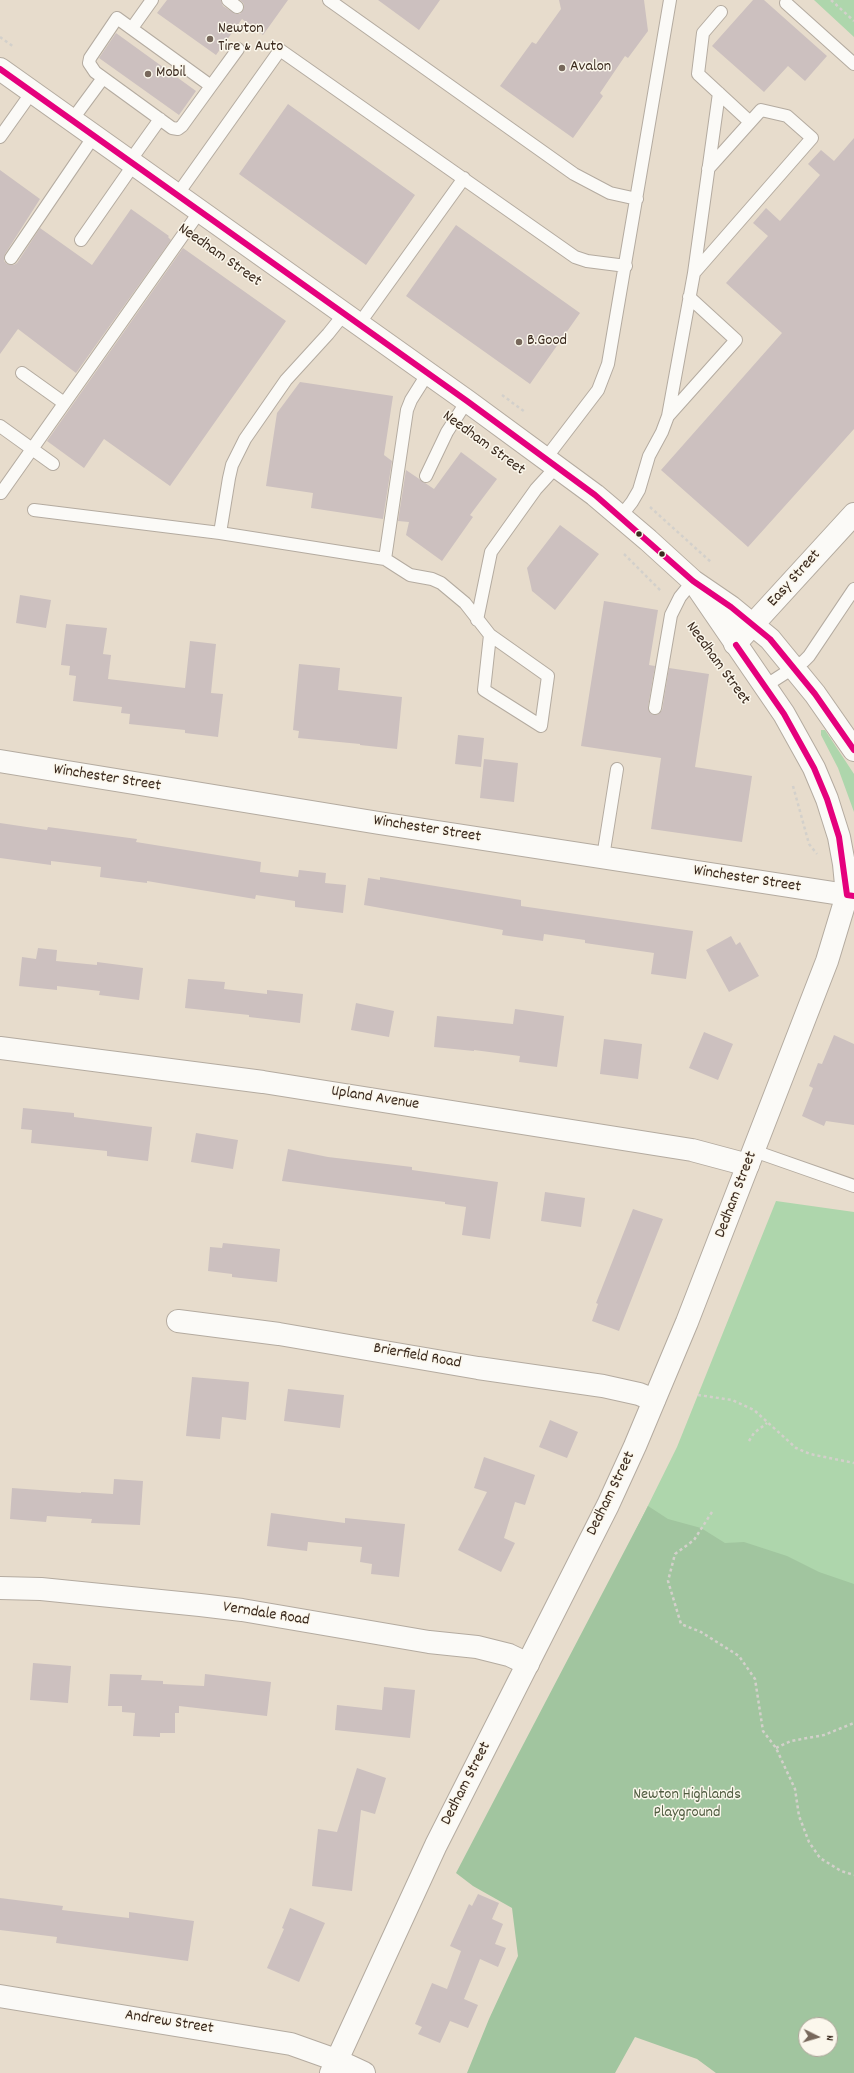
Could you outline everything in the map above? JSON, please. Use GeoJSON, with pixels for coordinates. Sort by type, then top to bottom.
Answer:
{"type":"FeatureCollection","features":[{"type":"Feature","properties":{"kind":"street","name":"Needham Street"},"geometry":{"type":"LineString","coordinates":[[0,69],[552,462],[621,516],[693,580],[770,639],[831,715],[854,750]]}},
{"type":"Feature","properties":{"kind":"street","name":"Easy Street"},"geometry":{"type":"LineString","coordinates":[[735,644],[854,514]]}},
{"type":"Feature","properties":{"kind":"street","name":"Needham Street"},"geometry":{"type":"LineString","coordinates":[[693,580],[735,644],[765,686],[801,744],[827,799],[842,848],[852,893]]}},
{"type":"Feature","properties":{"kind":"street","name":"Winchester Street"},"geometry":{"type":"LineString","coordinates":[[0,761],[380,823],[852,893]]}},
{"type":"Feature","properties":{"kind":"street","name":"Dedham Street"},"geometry":{"type":"LineString","coordinates":[[333,2067],[436,1845],[622,1476],[688,1322],[828,960],[852,893]]}},
{"type":"Feature","properties":{"kind":"street","name":"Upland Avenue"},"geometry":{"type":"LineString","coordinates":[[0,1048],[271,1083],[692,1150],[751,1158]]}},
{"type":"Feature","properties":{"kind":"street","name":"Brierfield Road"},"geometry":{"type":"LineString","coordinates":[[178,1322],[286,1336],[603,1386],[639,1394],[654,1400]]}},
{"type":"Feature","properties":{"kind":"street","name":"Verndale Road"},"geometry":{"type":"LineString","coordinates":[[0,1588],[72,1592],[242,1610],[394,1636],[477,1647],[509,1655],[528,1664]]}},
{"type":"Feature","properties":{"kind":"street","name":"Andrew Street"},"geometry":{"type":"LineString","coordinates":[[0,1996],[291,2044],[333,2067],[364,2073]]}},
{"type":"Feature","properties":{"kind":"lane"},"geometry":{"type":"LineString","coordinates":[[132,28],[152,0]]}},
{"type":"Feature","properties":{"kind":"lane"},"geometry":{"type":"LineString","coordinates":[[329,0],[574,174],[610,193],[637,200]]}},
{"type":"Feature","properties":{"kind":"lane"},"geometry":{"type":"LineString","coordinates":[[477,620],[486,569],[491,552],[536,490],[604,378],[612,351],[670,0]]}},
{"type":"Feature","properties":{"kind":"lane"},"geometry":{"type":"LineString","coordinates":[[786,3],[854,64]]}},
{"type":"Feature","properties":{"kind":"lane"},"geometry":{"type":"LineString","coordinates":[[721,12],[703,33],[698,74],[750,122]]}},
{"type":"Feature","properties":{"kind":"lane"},"geometry":{"type":"LineString","coordinates":[[211,86],[118,18],[93,52],[89,63],[91,68],[103,78],[172,128],[180,128],[211,86],[238,49]]}},
{"type":"Feature","properties":{"kind":"lane"},"geometry":{"type":"LineString","coordinates":[[177,195],[280,50],[580,260],[626,266]]}},
{"type":"Feature","properties":{"kind":"lane"},"geometry":{"type":"LineString","coordinates":[[72,120],[103,78]]}},
{"type":"Feature","properties":{"kind":"lane"},"geometry":{"type":"LineString","coordinates":[[0,137],[32,92]]}},
{"type":"Feature","properties":{"kind":"lane"},"geometry":{"type":"LineString","coordinates":[[621,516],[636,495],[649,456],[662,432],[668,416],[694,273],[719,93]]}},
{"type":"Feature","properties":{"kind":"lane"},"geometry":{"type":"LineString","coordinates":[[694,273],[812,138],[787,116],[761,110],[708,169]]}},
{"type":"Feature","properties":{"kind":"lane"},"geometry":{"type":"LineString","coordinates":[[81,240],[160,119]]}},
{"type":"Feature","properties":{"kind":"lane"},"geometry":{"type":"LineString","coordinates":[[11,258],[94,136]]}},
{"type":"Feature","properties":{"kind":"lane"},"geometry":{"type":"LineString","coordinates":[[220,533],[228,478],[232,465],[245,439],[286,380],[328,334],[352,319],[464,178]]}},
{"type":"Feature","properties":{"kind":"lane"},"geometry":{"type":"LineString","coordinates":[[1,493],[200,211]]}},
{"type":"Feature","properties":{"kind":"lane"},"geometry":{"type":"LineString","coordinates":[[668,416],[736,340],[689,297]]}},
{"type":"Feature","properties":{"kind":"lane"},"geometry":{"type":"LineString","coordinates":[[22,373],[64,403]]}},
{"type":"Feature","properties":{"kind":"lane"},"geometry":{"type":"LineString","coordinates":[[385,559],[407,410],[428,373]]}},
{"type":"Feature","properties":{"kind":"lane"},"geometry":{"type":"LineString","coordinates":[[426,476],[447,432],[467,401]]}},
{"type":"Feature","properties":{"kind":"lane"},"geometry":{"type":"LineString","coordinates":[[0,426],[53,464]]}},
{"type":"Feature","properties":{"kind":"lane"},"geometry":{"type":"LineString","coordinates":[[34,510],[220,533],[385,559],[410,575],[432,579],[441,583],[465,603],[490,635],[548,676],[541,726],[484,690],[490,635]]}},
{"type":"Feature","properties":{"kind":"lane"},"geometry":{"type":"LineString","coordinates":[[655,708],[668,626],[674,606],[693,580]]}},
{"type":"Feature","properties":{"kind":"lane"},"geometry":{"type":"LineString","coordinates":[[765,686],[804,661],[816,647],[854,589]]}},
{"type":"Feature","properties":{"kind":"lane"},"geometry":{"type":"LineString","coordinates":[[603,857],[617,768]]}},
{"type":"Feature","properties":{"kind":"lane"},"geometry":{"type":"LineString","coordinates":[[751,1158],[854,1186]]}},
{"type":"Feature","properties":{"kind":"path"},"geometry":{"type":"LineString","coordinates":[[831,0],[854,21]]}},
{"type":"Feature","properties":{"kind":"path"},"geometry":{"type":"LineString","coordinates":[[636,495],[709,559]]}},
{"type":"Feature","properties":{"kind":"path","name":"Needham Street"},"geometry":{"type":"LineString","coordinates":[[620,550],[674,606],[707,647]]}},
{"type":"Feature","properties":{"kind":"path"},"geometry":{"type":"LineString","coordinates":[[792,782],[809,844],[818,855]]}},
{"type":"Feature","properties":{"kind":"path"},"geometry":{"type":"LineString","coordinates":[[698,1395],[732,1400],[754,1410],[796,1448],[810,1454],[854,1463]]}},
{"type":"Feature","properties":{"kind":"path"},"geometry":{"type":"LineString","coordinates":[[749,1441],[754,1433],[767,1422]]}},
{"type":"Feature","properties":{"kind":"path"},"geometry":{"type":"LineString","coordinates":[[712,1512],[694,1540],[675,1554],[668,1581],[681,1624],[701,1632],[738,1656],[755,1679],[763,1731],[776,1748],[794,1789],[799,1816],[809,1842],[820,1858],[841,1871],[854,1876]]}},
{"type":"Feature","properties":{"kind":"path"},"geometry":{"type":"LineString","coordinates":[[776,1748],[791,1741],[824,1735],[854,1723]]}},
{"type":"Feature","properties":{"kind":"green space"},"geometry":{"type":"Polygon","coordinates":[[[814,0],[854,0],[854,37],[814,0]]]}},
{"type":"Feature","properties":{"kind":"green space"},"geometry":{"type":"Polygon","coordinates":[[[821,730],[825,730],[854,774],[854,812],[838,768],[821,735],[821,730]]]}},
{"type":"Feature","properties":{"kind":"green space","name":"Newton Highlands Playground"},"geometry":{"type":"Polygon","coordinates":[[[776,1201],[854,1212],[854,2073],[751,2073],[477,1851],[677,1447],[776,1201]]]}},
{"type":"Feature","properties":{"kind":"green space","name":"Newton Highlands Playground"},"geometry":{"type":"Polygon","coordinates":[[[648,1506],[668,1519],[701,1528],[725,1543],[744,1542],[787,1556],[819,1572],[854,1584],[854,2073],[716,2073],[697,2059],[635,2037],[615,2073],[467,2073],[489,2019],[518,1956],[512,1908],[473,1886],[456,1873],[648,1506]]]}},
{"type":"Feature","properties":{"kind":"building","name":"Newton Tire & Auto"},"geometry":{"type":"Polygon","coordinates":[[[167,0],[221,0],[223,6],[236,14],[240,14],[244,8],[244,4],[240,0],[288,0],[263,35],[242,19],[216,55],[157,13],[167,0]]]}},
{"type":"Feature","properties":{"kind":"building"},"geometry":{"type":"Polygon","coordinates":[[[378,0],[440,0],[419,30],[378,0]]]}},
{"type":"Feature","properties":{"kind":"building","name":"Avalon"},"geometry":{"type":"Polygon","coordinates":[[[559,0],[644,0],[648,31],[628,58],[625,56],[600,93],[603,96],[573,138],[500,86],[532,42],[536,44],[561,9],[559,0]]]}},
{"type":"Feature","properties":{"kind":"building"},"geometry":{"type":"Polygon","coordinates":[[[753,0],[764,0],[827,56],[805,81],[788,66],[764,92],[712,46],[753,0]]]}},
{"type":"Feature","properties":{"kind":"building","name":"Mobil"},"geometry":{"type":"Polygon","coordinates":[[[116,33],[196,91],[179,115],[99,58],[116,33]]]}},
{"type":"Feature","properties":{"kind":"building"},"geometry":{"type":"Polygon","coordinates":[[[288,104],[415,195],[366,265],[239,174],[288,104]]]}},
{"type":"Feature","properties":{"kind":"building"},"geometry":{"type":"Polygon","coordinates":[[[854,138],[854,429],[748,547],[661,470],[782,333],[726,283],[768,236],[753,223],[766,208],[780,221],[820,175],[808,164],[821,150],[834,161],[854,138]]]}},
{"type":"Feature","properties":{"kind":"building"},"geometry":{"type":"Polygon","coordinates":[[[0,170],[40,199],[5,254],[4,261],[7,264],[14,265],[17,263],[40,228],[92,265],[131,209],[169,236],[168,237],[171,240],[76,373],[18,329],[0,354],[0,170]]]}},
{"type":"Feature","properties":{"kind":"building"},"geometry":{"type":"Polygon","coordinates":[[[456,225],[580,313],[530,384],[406,296],[456,225]]]}},
{"type":"Feature","properties":{"kind":"building"},"geometry":{"type":"Polygon","coordinates":[[[183,248],[286,321],[170,486],[104,439],[84,468],[47,441],[183,248]]]}},
{"type":"Feature","properties":{"kind":"building"},"geometry":{"type":"Polygon","coordinates":[[[300,382],[393,396],[384,455],[392,461],[383,519],[311,508],[313,493],[266,486],[277,413],[300,382]]]}},
{"type":"Feature","properties":{"kind":"building"},"geometry":{"type":"Polygon","coordinates":[[[461,452],[497,479],[470,515],[473,517],[442,561],[406,535],[409,522],[398,521],[406,470],[434,489],[461,452]]]}},
{"type":"Feature","properties":{"kind":"building"},"geometry":{"type":"Polygon","coordinates":[[[560,525],[599,554],[555,610],[532,591],[527,568],[560,525]]]}},
{"type":"Feature","properties":{"kind":"building"},"geometry":{"type":"Polygon","coordinates":[[[20,595],[51,600],[46,628],[16,623],[20,595]]]}},
{"type":"Feature","properties":{"kind":"building"},"geometry":{"type":"Polygon","coordinates":[[[604,601],[658,610],[649,665],[655,666],[648,707],[651,714],[657,715],[662,710],[669,668],[709,674],[695,767],[752,776],[742,842],[651,829],[661,758],[581,746],[604,601]]]}},
{"type":"Feature","properties":{"kind":"building"},"geometry":{"type":"Polygon","coordinates":[[[66,624],[107,628],[103,654],[111,655],[108,679],[185,688],[190,641],[216,644],[211,693],[223,694],[218,737],[185,733],[185,730],[129,724],[130,714],[121,713],[122,707],[73,701],[76,676],[69,675],[70,666],[61,665],[66,624]]]}},
{"type":"Feature","properties":{"kind":"building"},"geometry":{"type":"Polygon","coordinates":[[[299,664],[340,668],[338,690],[402,697],[397,749],[298,738],[299,731],[293,730],[299,664]]]}},
{"type":"Feature","properties":{"kind":"building"},"geometry":{"type":"Polygon","coordinates":[[[458,735],[484,738],[481,767],[455,764],[458,735]]]}},
{"type":"Feature","properties":{"kind":"building"},"geometry":{"type":"Polygon","coordinates":[[[484,759],[518,763],[514,802],[480,798],[484,759]]]}},
{"type":"Feature","properties":{"kind":"building"},"geometry":{"type":"Polygon","coordinates":[[[0,823],[47,830],[48,827],[137,839],[136,842],[261,862],[260,872],[298,877],[299,870],[326,873],[325,883],[346,885],[343,913],[295,907],[295,901],[256,895],[255,899],[147,881],[147,883],[100,877],[101,867],[51,861],[51,865],[0,858],[0,823]]]}},
{"type":"Feature","properties":{"kind":"building"},"geometry":{"type":"Polygon","coordinates":[[[380,877],[521,900],[521,906],[693,931],[686,979],[651,974],[654,953],[585,943],[585,940],[544,934],[543,941],[502,935],[503,930],[364,905],[368,878],[380,880],[380,877]]]}},
{"type":"Feature","properties":{"kind":"building"},"geometry":{"type":"Polygon","coordinates":[[[731,936],[736,945],[740,942],[759,976],[729,992],[706,950],[731,936]]]}},
{"type":"Feature","properties":{"kind":"building"},"geometry":{"type":"Polygon","coordinates":[[[38,948],[57,950],[56,961],[97,965],[97,962],[143,968],[139,1000],[99,995],[100,991],[57,986],[57,990],[19,986],[22,957],[36,959],[38,948]]]}},
{"type":"Feature","properties":{"kind":"building"},"geometry":{"type":"Polygon","coordinates":[[[188,979],[225,982],[224,989],[267,994],[267,990],[303,994],[300,1023],[249,1017],[249,1015],[185,1008],[188,979]]]}},
{"type":"Feature","properties":{"kind":"building"},"geometry":{"type":"Polygon","coordinates":[[[356,1003],[394,1011],[389,1037],[351,1030],[356,1003]]]}},
{"type":"Feature","properties":{"kind":"building"},"geometry":{"type":"Polygon","coordinates":[[[515,1009],[564,1016],[557,1067],[519,1062],[520,1056],[434,1047],[437,1016],[513,1024],[515,1009]]]}},
{"type":"Feature","properties":{"kind":"building"},"geometry":{"type":"Polygon","coordinates":[[[704,1032],[733,1044],[718,1080],[689,1068],[704,1032]]]}},
{"type":"Feature","properties":{"kind":"building"},"geometry":{"type":"Polygon","coordinates":[[[834,1035],[854,1044],[854,1125],[826,1121],[824,1126],[802,1116],[813,1088],[809,1086],[818,1063],[822,1064],[834,1035]]]}},
{"type":"Feature","properties":{"kind":"building"},"geometry":{"type":"Polygon","coordinates":[[[604,1039],[642,1044],[638,1079],[600,1074],[604,1039]]]}},
{"type":"Feature","properties":{"kind":"building"},"geometry":{"type":"Polygon","coordinates":[[[23,1108],[74,1113],[74,1117],[152,1127],[148,1161],[107,1156],[107,1151],[31,1143],[32,1130],[21,1129],[23,1108]]]}},
{"type":"Feature","properties":{"kind":"building"},"geometry":{"type":"Polygon","coordinates":[[[196,1133],[238,1140],[233,1169],[191,1162],[196,1133]]]}},
{"type":"Feature","properties":{"kind":"building"},"geometry":{"type":"Polygon","coordinates":[[[288,1149],[328,1157],[412,1167],[412,1170],[498,1182],[490,1239],[462,1235],[466,1207],[445,1204],[445,1202],[282,1181],[288,1149]]]}},
{"type":"Feature","properties":{"kind":"building"},"geometry":{"type":"Polygon","coordinates":[[[545,1192],[585,1198],[581,1227],[541,1221],[545,1192]]]}},
{"type":"Feature","properties":{"kind":"building"},"geometry":{"type":"Polygon","coordinates":[[[633,1209],[663,1219],[619,1331],[592,1321],[598,1304],[596,1303],[633,1209]]]}},
{"type":"Feature","properties":{"kind":"building"},"geometry":{"type":"Polygon","coordinates":[[[223,1243],[280,1249],[277,1282],[232,1277],[232,1274],[208,1271],[210,1247],[222,1248],[223,1243]]]}},
{"type":"Feature","properties":{"kind":"building"},"geometry":{"type":"Polygon","coordinates":[[[192,1377],[249,1382],[246,1420],[222,1417],[220,1439],[186,1436],[192,1377]]]}},
{"type":"Feature","properties":{"kind":"building"},"geometry":{"type":"Polygon","coordinates":[[[288,1389],[344,1395],[340,1428],[284,1421],[288,1389]]]}},
{"type":"Feature","properties":{"kind":"building"},"geometry":{"type":"Polygon","coordinates":[[[550,1420],[578,1432],[567,1458],[539,1447],[550,1420]]]}},
{"type":"Feature","properties":{"kind":"building"},"geometry":{"type":"Polygon","coordinates":[[[484,1457],[535,1475],[525,1505],[515,1502],[504,1538],[515,1543],[501,1572],[458,1550],[487,1492],[474,1488],[484,1457]]]}},
{"type":"Feature","properties":{"kind":"building"},"geometry":{"type":"Polygon","coordinates":[[[114,1479],[143,1481],[140,1525],[91,1523],[92,1519],[47,1516],[46,1522],[10,1519],[12,1488],[113,1494],[114,1479]]]}},
{"type":"Feature","properties":{"kind":"building"},"geometry":{"type":"Polygon","coordinates":[[[271,1513],[345,1523],[345,1518],[405,1524],[399,1577],[371,1574],[372,1564],[360,1562],[362,1547],[308,1542],[307,1551],[267,1546],[271,1513]]]}},
{"type":"Feature","properties":{"kind":"building"},"geometry":{"type":"Polygon","coordinates":[[[33,1663],[71,1666],[68,1703],[30,1700],[33,1663]]]}},
{"type":"Feature","properties":{"kind":"building"},"geometry":{"type":"Polygon","coordinates":[[[110,1674],[142,1675],[141,1680],[163,1681],[163,1684],[204,1686],[205,1674],[271,1682],[267,1716],[179,1706],[179,1713],[175,1713],[175,1733],[160,1733],[160,1737],[133,1736],[135,1713],[122,1712],[122,1706],[108,1706],[110,1674]]]}},
{"type":"Feature","properties":{"kind":"building"},"geometry":{"type":"Polygon","coordinates":[[[384,1687],[415,1690],[410,1738],[335,1730],[337,1705],[382,1710],[384,1687]]]}},
{"type":"Feature","properties":{"kind":"building"},"geometry":{"type":"Polygon","coordinates":[[[357,1768],[386,1778],[375,1814],[361,1810],[352,1891],[312,1886],[318,1829],[337,1832],[357,1768]]]}},
{"type":"Feature","properties":{"kind":"building"},"geometry":{"type":"Polygon","coordinates":[[[478,1894],[499,1903],[492,1919],[503,1924],[495,1944],[506,1948],[498,1967],[480,1959],[464,1999],[478,2005],[468,2028],[450,2021],[440,2043],[418,2034],[422,2027],[415,2024],[432,1983],[447,1989],[461,1951],[450,1946],[469,1904],[472,1906],[478,1894]]]}},
{"type":"Feature","properties":{"kind":"building"},"geometry":{"type":"Polygon","coordinates":[[[0,1898],[63,1906],[62,1910],[129,1918],[129,1912],[194,1921],[188,1961],[56,1943],[57,1937],[0,1930],[0,1898]]]}},
{"type":"Feature","properties":{"kind":"building"},"geometry":{"type":"Polygon","coordinates":[[[290,1908],[325,1923],[299,1982],[267,1968],[284,1929],[282,1928],[290,1908]]]}},
{"type":"Feature","properties":{"kind":"transit line"},"geometry":{"type":"LineString","coordinates":[[0,69],[467,401],[595,495],[693,581],[731,607],[770,639],[815,694],[854,750]]}},
{"type":"Feature","properties":{"kind":"transit line"},"geometry":{"type":"LineString","coordinates":[[736,645],[784,714],[814,768],[827,799],[839,837],[847,895],[854,896]]}},
{"type":"Feature","properties":{"kind":"place","name":"Newton Tire & Auto"},"geometry":{"type":"Point","coordinates":[210,39]}},
{"type":"Feature","properties":{"kind":"place","name":"Avalon"},"geometry":{"type":"Point","coordinates":[562,68]}},
{"type":"Feature","properties":{"kind":"place","name":"Mobil"},"geometry":{"type":"Point","coordinates":[148,74]}},
{"type":"Feature","properties":{"kind":"place","name":"B.Good"},"geometry":{"type":"Point","coordinates":[519,342]}}]}
